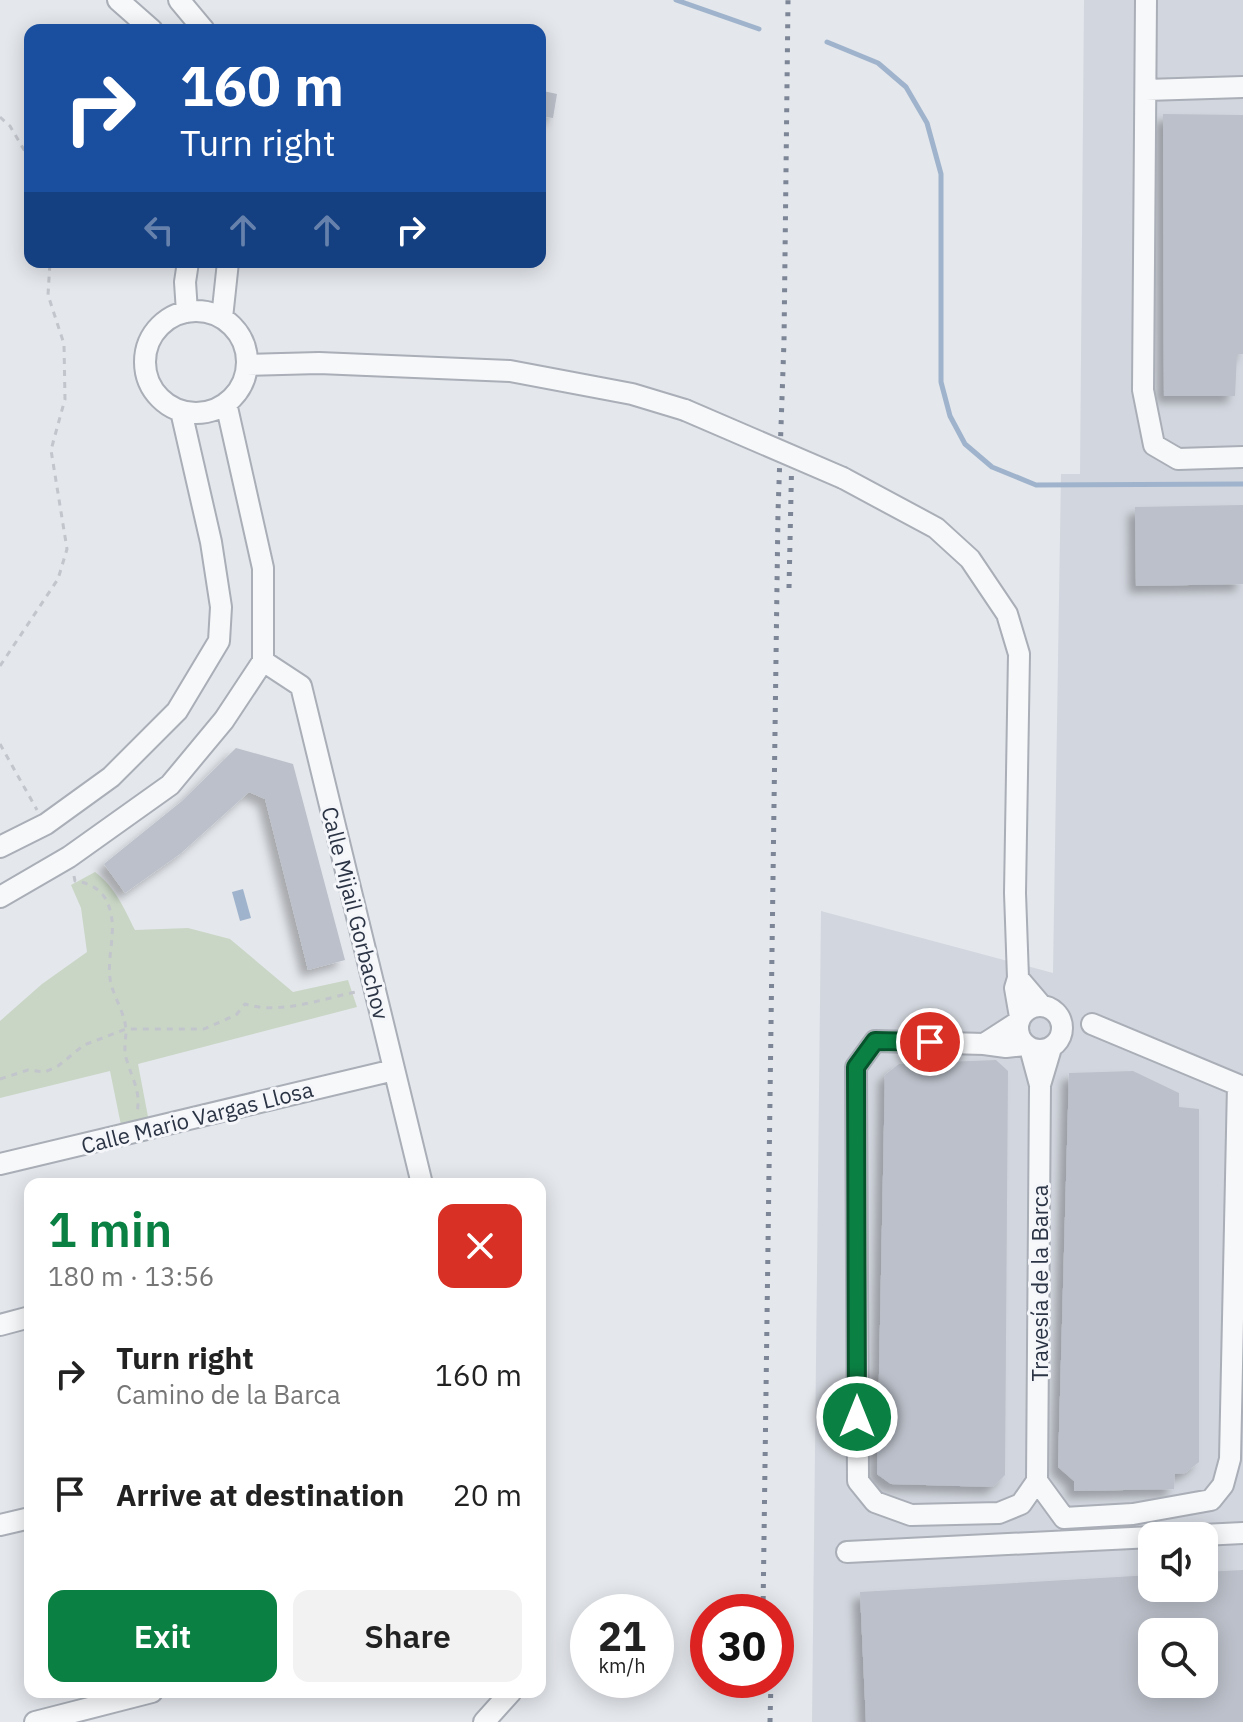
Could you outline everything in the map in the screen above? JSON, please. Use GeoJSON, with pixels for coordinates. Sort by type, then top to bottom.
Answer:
{"type":"FeatureCollection","features":[{"type":"Feature","properties":{"kind":"street"},"geometry":{"type":"LineString","coordinates":[[118,0],[145,24]]}},
{"type":"Feature","properties":{"kind":"street"},"geometry":{"type":"LineString","coordinates":[[179,0],[199,24]]}},
{"type":"Feature","properties":{"kind":"street"},"geometry":{"type":"LineString","coordinates":[[1146,0],[1143,390],[1154,445],[1178,459],[1243,457]]}},
{"type":"Feature","properties":{"kind":"street"},"geometry":{"type":"LineString","coordinates":[[1146,90],[1243,87]]}},
{"type":"Feature","properties":{"kind":"street"},"geometry":{"type":"LineString","coordinates":[[187,312],[188,268]]}},
{"type":"Feature","properties":{"kind":"street"},"geometry":{"type":"LineString","coordinates":[[222,318],[227,268]]}},
{"type":"Feature","properties":{"kind":"street"},"geometry":{"type":"LineString","coordinates":[[199,311],[222,318],[235,328],[244,343],[247,365],[238,391],[212,411],[181,411],[166,404],[154,392],[147,376],[145,359],[149,343],[158,328],[171,318],[187,312],[199,311]]}},
{"type":"Feature","properties":{"kind":"street"},"geometry":{"type":"LineString","coordinates":[[247,365],[319,363],[510,371],[632,394],[685,410],[843,478],[936,528],[970,559],[1007,614],[1019,654],[1015,893],[1018,978],[1015,988],[1019,1036],[1041,1045]]}},
{"type":"Feature","properties":{"kind":"street"},"geometry":{"type":"LineString","coordinates":[[0,897],[69,857],[170,785],[224,720],[263,661],[263,568],[226,403]]}},
{"type":"Feature","properties":{"kind":"street"},"geometry":{"type":"LineString","coordinates":[[0,847],[46,824],[111,777],[177,711],[219,641],[221,607],[211,542],[181,411]]}},
{"type":"Feature","properties":{"kind":"street","name":"Calle Mijail Gorbachov"},"geometry":{"type":"LineString","coordinates":[[263,661],[301,686],[421,1178]]}},
{"type":"Feature","properties":{"kind":"street"},"geometry":{"type":"LineString","coordinates":[[1018,978],[1062,1022],[1041,1045]]}},
{"type":"Feature","properties":{"kind":"street"},"geometry":{"type":"LineString","coordinates":[[984,1044],[1019,1019],[1027,1009],[1047,1008],[1092,1024],[1240,1086],[1230,1459],[1223,1485],[1211,1500],[1133,1514],[1064,1518],[1037,1481],[1021,1504],[999,1513],[911,1515],[875,1502],[858,1481],[856,1067],[875,1041],[1006,1047],[1041,1045],[1092,1024]]}},
{"type":"Feature","properties":{"kind":"street","name":"Travesía de la Barca"},"geometry":{"type":"LineString","coordinates":[[1037,1481],[1041,1045]]}},
{"type":"Feature","properties":{"kind":"street","name":"Calle Mario Vargas Llosa"},"geometry":{"type":"LineString","coordinates":[[0,1164],[394,1070]]}},
{"type":"Feature","properties":{"kind":"street"},"geometry":{"type":"LineString","coordinates":[[0,1325],[24,1319]]}},
{"type":"Feature","properties":{"kind":"street"},"geometry":{"type":"LineString","coordinates":[[0,1525],[24,1519]]}},
{"type":"Feature","properties":{"kind":"street"},"geometry":{"type":"LineString","coordinates":[[1218,1534],[1243,1533]]}},
{"type":"Feature","properties":{"kind":"street"},"geometry":{"type":"LineString","coordinates":[[847,1552],[1138,1538]]}},
{"type":"Feature","properties":{"kind":"street"},"geometry":{"type":"LineString","coordinates":[[35,1722],[129,1698]]}},
{"type":"Feature","properties":{"kind":"street"},"geometry":{"type":"LineString","coordinates":[[484,1722],[506,1698]]}},
{"type":"Feature","properties":{"kind":"path"},"geometry":{"type":"LineString","coordinates":[[0,117],[10,126],[24,150]]}},
{"type":"Feature","properties":{"kind":"path"},"geometry":{"type":"LineString","coordinates":[[0,666],[58,579],[67,549],[51,450],[65,399],[64,344],[48,295],[50,268]]}},
{"type":"Feature","properties":{"kind":"path"},"geometry":{"type":"LineString","coordinates":[[0,744],[46,824]]}},
{"type":"Feature","properties":{"kind":"path"},"geometry":{"type":"LineString","coordinates":[[69,857],[75,881],[87,882],[101,892],[108,904],[114,938],[111,982],[126,1029],[124,1048],[140,1098],[137,1116],[139,1131]]}},
{"type":"Feature","properties":{"kind":"path"},"geometry":{"type":"LineString","coordinates":[[0,1079],[28,1070],[45,1072],[58,1066],[84,1045],[126,1029],[204,1029],[236,1015],[245,1004],[260,1009],[281,1007],[375,988]]}},
{"type":"Feature","properties":{"kind":"shaded area"},"geometry":{"type":"Polygon","coordinates":[[[1084,0],[1243,0],[1243,1722],[812,1722],[821,911],[1053,973],[1061,474],[1080,474],[1084,0]]]}},
{"type":"Feature","properties":{"kind":"green space"},"geometry":{"type":"Polygon","coordinates":[[[95,872],[114,891],[135,930],[188,928],[230,939],[293,992],[348,980],[357,1007],[138,1064],[149,1122],[122,1130],[110,1071],[0,1098],[0,1021],[42,984],[87,952],[81,908],[71,885],[95,872]]]}},
{"type":"Feature","properties":{"kind":"water"},"geometry":{"type":"Polygon","coordinates":[[[243,889],[251,918],[240,921],[232,892],[243,889]]]}},
{"type":"Feature","properties":{"kind":"building"},"geometry":{"type":"Polygon","coordinates":[[[546,92],[557,94],[553,118],[546,117],[546,92]]]}},
{"type":"Feature","properties":{"kind":"building"},"geometry":{"type":"Polygon","coordinates":[[[1163,114],[1243,115],[1243,354],[1237,354],[1235,396],[1164,396],[1163,114]]]}},
{"type":"Feature","properties":{"kind":"building"},"geometry":{"type":"Polygon","coordinates":[[[1243,505],[1243,584],[1136,586],[1135,507],[1243,505]]]}},
{"type":"Feature","properties":{"kind":"building"},"geometry":{"type":"Polygon","coordinates":[[[236,748],[293,764],[345,960],[308,970],[265,799],[249,792],[180,854],[125,893],[104,864],[182,801],[236,748]]]}},
{"type":"Feature","properties":{"kind":"building"},"geometry":{"type":"Polygon","coordinates":[[[996,1060],[1008,1071],[1005,1475],[993,1487],[891,1484],[877,1474],[885,1075],[899,1064],[996,1060]]]}},
{"type":"Feature","properties":{"kind":"building"},"geometry":{"type":"Polygon","coordinates":[[[1133,1071],[1179,1093],[1179,1107],[1199,1109],[1199,1462],[1185,1473],[1175,1474],[1174,1489],[1074,1491],[1074,1481],[1058,1467],[1069,1073],[1133,1071]]]}},
{"type":"Feature","properties":{"kind":"building"},"geometry":{"type":"Polygon","coordinates":[[[1243,1570],[1243,1722],[866,1722],[860,1592],[1138,1576],[1138,1602],[1218,1602],[1218,1571],[1243,1570]]]}},
{"type":"Feature","properties":{"kind":"waterway"},"geometry":{"type":"LineString","coordinates":[[676,0],[759,29]]}},
{"type":"Feature","properties":{"kind":"waterway"},"geometry":{"type":"LineString","coordinates":[[827,42],[878,63],[906,87],[927,123],[941,174],[941,382],[950,416],[965,444],[992,467],[1036,485],[1243,484]]}},
{"type":"Feature","properties":{"kind":"railway"},"geometry":{"type":"LineString","coordinates":[[763,1594],[788,0]]}},
{"type":"Feature","properties":{"kind":"railway"},"geometry":{"type":"LineString","coordinates":[[789,588],[792,448]]}},
{"type":"Feature","properties":{"kind":"railway"},"geometry":{"type":"LineString","coordinates":[[770,1722],[771,1698]]}},
{"type":"Feature","properties":{"kind":"route"},"geometry":{"type":"LineString","coordinates":[[857,1417],[856,1067],[875,1041],[930,1042]]}}]}
